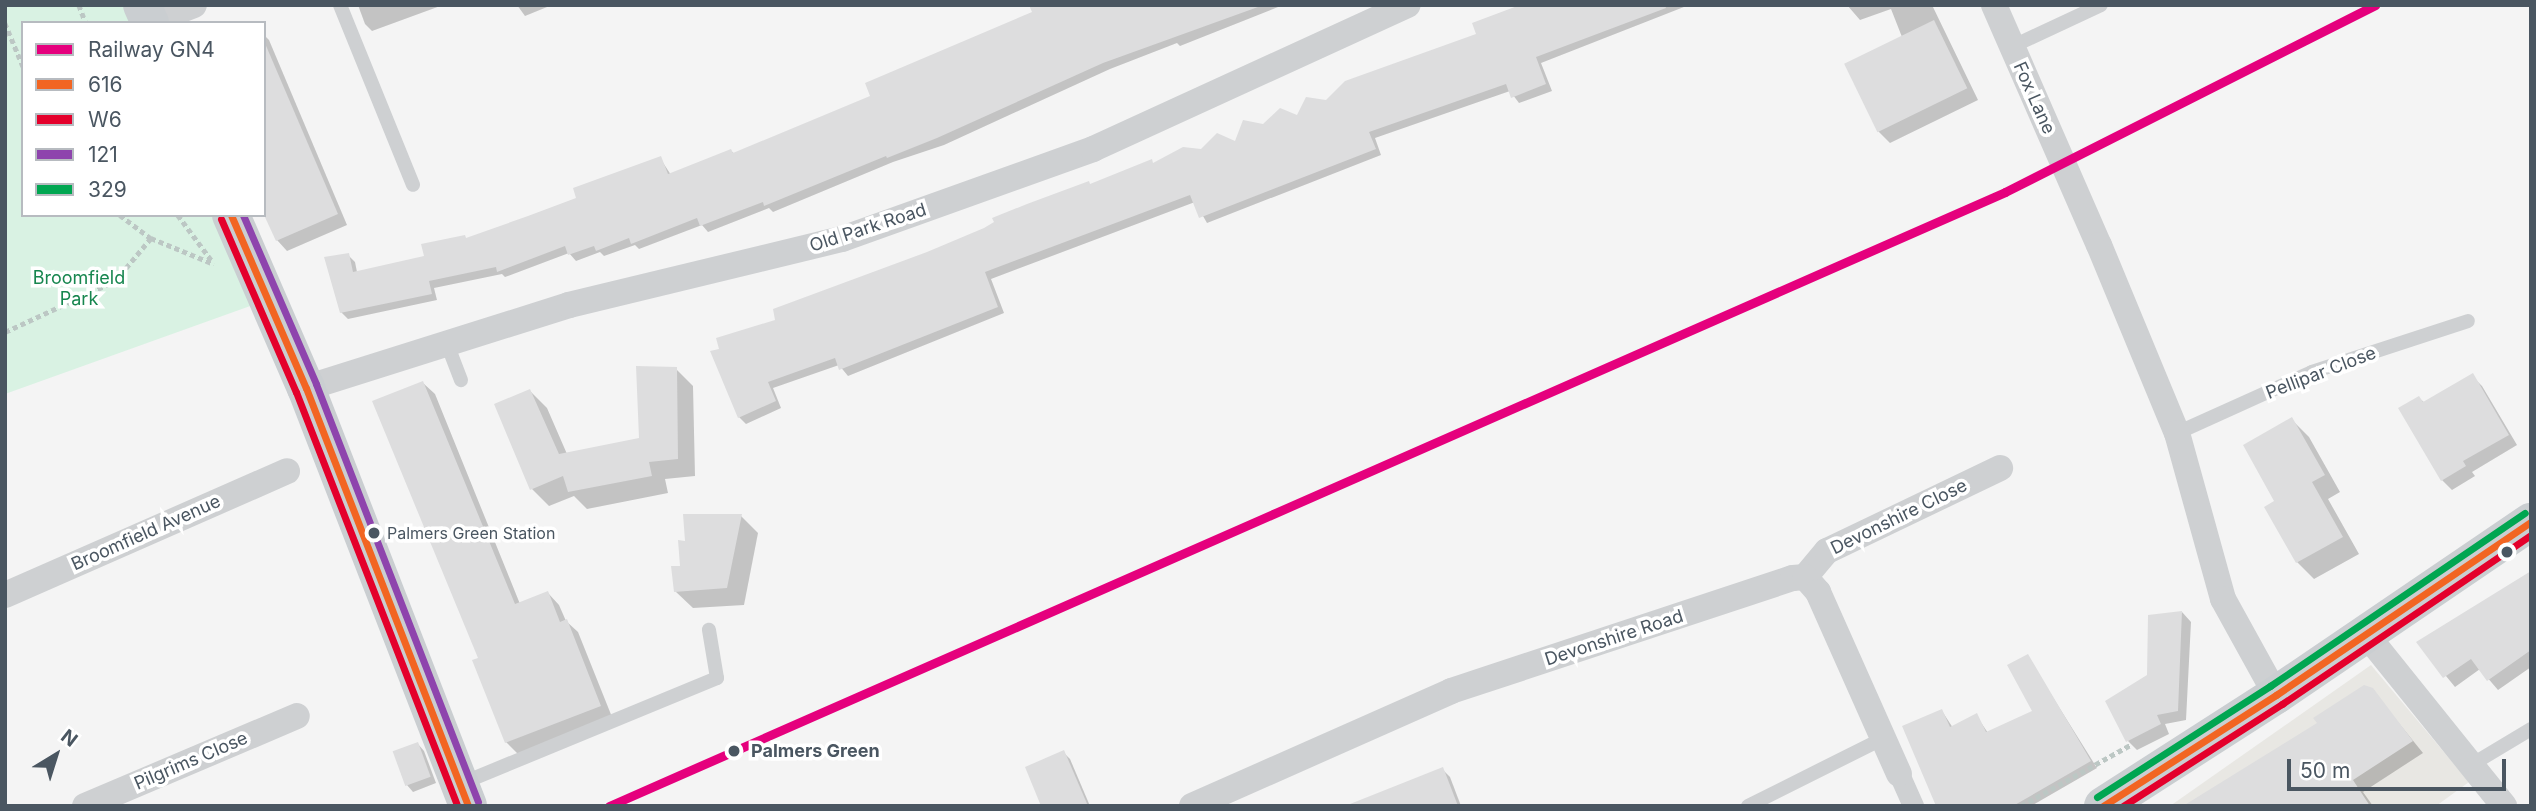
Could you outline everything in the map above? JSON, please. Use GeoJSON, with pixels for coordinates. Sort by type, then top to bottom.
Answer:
{"type":"FeatureCollection","features":[{"type":"Feature","properties":{"kind":"main road"},"geometry":{"type":"LineString","coordinates":[[233,217],[306,388],[458,782]]}},
{"type":"Feature","properties":{"kind":"main road"},"geometry":{"type":"LineString","coordinates":[[2103,806],[2276,695],[2531,522]]}},
{"type":"Feature","properties":{"kind":"street"},"geometry":{"type":"LineString","coordinates":[[147,17],[194,5]]}},
{"type":"Feature","properties":{"kind":"street","name":"Old Park Road"},"geometry":{"type":"LineString","coordinates":[[306,388],[446,341],[569,305],[842,239],[1093,149],[1408,5]]}},
{"type":"Feature","properties":{"kind":"street","name":"Fox Lane"},"geometry":{"type":"LineString","coordinates":[[1994,5],[2099,245],[2177,433],[2223,598],[2276,695]]}},
{"type":"Feature","properties":{"kind":"street","name":"Devonshire Close"},"geometry":{"type":"LineString","coordinates":[[1805,576],[1827,551],[2000,468]]}},
{"type":"Feature","properties":{"kind":"street","name":"Broomfield Avenue"},"geometry":{"type":"LineString","coordinates":[[5,595],[287,471]]}},
{"type":"Feature","properties":{"kind":"street"},"geometry":{"type":"LineString","coordinates":[[1805,576],[1818,592],[1913,806]]}},
{"type":"Feature","properties":{"kind":"street","name":"Devonshire Road"},"geometry":{"type":"LineString","coordinates":[[1192,806],[1451,691],[1805,576]]}},
{"type":"Feature","properties":{"kind":"street"},"geometry":{"type":"LineString","coordinates":[[2365,633],[2504,806]]}},
{"type":"Feature","properties":{"kind":"street","name":"Pilgrims Close"},"geometry":{"type":"LineString","coordinates":[[85,806],[297,716]]}},
{"type":"Feature","properties":{"kind":"lane"},"geometry":{"type":"LineString","coordinates":[[340,5],[414,185]]}},
{"type":"Feature","properties":{"kind":"lane"},"geometry":{"type":"LineString","coordinates":[[2011,47],[2101,5]]}},
{"type":"Feature","properties":{"kind":"lane","name":"Pellipar Close"},"geometry":{"type":"LineString","coordinates":[[2177,433],[2312,372],[2468,321]]}},
{"type":"Feature","properties":{"kind":"lane"},"geometry":{"type":"LineString","coordinates":[[446,341],[461,380]]}},
{"type":"Feature","properties":{"kind":"lane"},"geometry":{"type":"LineString","coordinates":[[458,782],[717,678],[709,630]]}},
{"type":"Feature","properties":{"kind":"lane"},"geometry":{"type":"LineString","coordinates":[[2471,765],[2531,729]]}},
{"type":"Feature","properties":{"kind":"lane"},"geometry":{"type":"LineString","coordinates":[[1748,806],[1884,738]]}},
{"type":"Feature","properties":{"kind":"path"},"geometry":{"type":"LineString","coordinates":[[5,23],[21,61]]}},
{"type":"Feature","properties":{"kind":"path"},"geometry":{"type":"LineString","coordinates":[[123,217],[151,238],[214,264],[179,217]]}},
{"type":"Feature","properties":{"kind":"path"},"geometry":{"type":"LineString","coordinates":[[5,332],[115,281],[151,238]]}},
{"type":"Feature","properties":{"kind":"path"},"geometry":{"type":"LineString","coordinates":[[2021,806],[2121,750]]}},
{"type":"Feature","properties":{"kind":"shaded area"},"geometry":{"type":"Polygon","coordinates":[[[2371,665],[2469,782],[2436,806],[2170,806],[2371,665]]]}},
{"type":"Feature","properties":{"kind":"green space","name":"Broomfield Park"},"geometry":{"type":"Polygon","coordinates":[[[5,5],[124,5],[130,21],[21,21],[21,217],[215,217],[253,305],[5,394],[5,5]]]}},
{"type":"Feature","properties":{"kind":"building"},"geometry":{"type":"Polygon","coordinates":[[[1029,5],[1258,7],[1103,63],[937,138],[764,206],[763,202],[700,226],[697,218],[631,244],[629,238],[596,251],[594,246],[568,255],[565,246],[497,272],[496,267],[429,281],[432,294],[340,313],[324,257],[349,253],[353,272],[424,256],[421,244],[465,235],[466,238],[528,216],[576,198],[573,188],[661,156],[668,174],[731,149],[733,153],[870,96],[865,83],[1032,12],[1029,5]]]}},
{"type":"Feature","properties":{"kind":"building"},"geometry":{"type":"Polygon","coordinates":[[[1520,5],[1665,5],[1666,8],[1536,57],[1546,84],[1511,98],[1506,84],[1369,132],[1376,149],[1199,218],[1190,195],[985,272],[998,307],[839,370],[835,358],[768,382],[776,401],[738,418],[710,351],[719,349],[716,338],[775,320],[773,309],[927,252],[984,228],[994,222],[992,218],[1027,204],[1089,181],[1090,184],[1152,159],[1153,163],[1183,147],[1201,149],[1217,133],[1235,141],[1243,120],[1263,124],[1280,108],[1297,115],[1306,97],[1326,100],[1345,81],[1476,34],[1472,23],[1520,5]]]}},
{"type":"Feature","properties":{"kind":"building"},"geometry":{"type":"Polygon","coordinates":[[[1934,20],[1967,88],[1877,132],[1844,64],[1934,20]]]}},
{"type":"Feature","properties":{"kind":"building"},"geometry":{"type":"Polygon","coordinates":[[[266,46],[338,214],[276,241],[265,217],[266,46]]]}},
{"type":"Feature","properties":{"kind":"building"},"geometry":{"type":"Polygon","coordinates":[[[636,366],[677,367],[678,459],[649,462],[652,476],[568,492],[563,476],[530,490],[494,404],[530,389],[559,454],[639,438],[636,366]]]}},
{"type":"Feature","properties":{"kind":"building"},"geometry":{"type":"Polygon","coordinates":[[[2473,373],[2509,435],[2463,461],[2466,466],[2441,481],[2398,408],[2419,396],[2423,402],[2473,373]]]}},
{"type":"Feature","properties":{"kind":"building"},"geometry":{"type":"Polygon","coordinates":[[[423,381],[515,604],[548,591],[560,622],[567,619],[601,706],[505,743],[472,660],[478,658],[372,401],[423,381]]]}},
{"type":"Feature","properties":{"kind":"building"},"geometry":{"type":"Polygon","coordinates":[[[2292,417],[2325,475],[2312,482],[2343,537],[2296,563],[2264,507],[2274,501],[2243,445],[2292,417]]]}},
{"type":"Feature","properties":{"kind":"building"},"geometry":{"type":"Polygon","coordinates":[[[683,514],[742,514],[727,588],[674,592],[671,566],[680,566],[678,540],[685,541],[683,514]]]}},
{"type":"Feature","properties":{"kind":"building"},"geometry":{"type":"Polygon","coordinates":[[[2531,571],[2531,650],[2487,681],[2471,659],[2443,678],[2416,642],[2531,571]]]}},
{"type":"Feature","properties":{"kind":"building"},"geometry":{"type":"Polygon","coordinates":[[[2182,611],[2178,711],[2157,715],[2161,724],[2126,742],[2105,701],[2147,675],[2148,615],[2182,611]]]}},
{"type":"Feature","properties":{"kind":"building"},"geometry":{"type":"Polygon","coordinates":[[[2028,654],[2091,761],[2013,806],[1936,806],[1902,726],[1942,709],[1950,727],[1977,713],[1986,732],[2032,711],[2007,665],[2028,654]]]}},
{"type":"Feature","properties":{"kind":"building"},"geometry":{"type":"Polygon","coordinates":[[[2364,685],[2373,688],[2413,741],[2353,780],[2370,806],[2183,806],[2317,723],[2313,718],[2364,685]]]}},
{"type":"Feature","properties":{"kind":"building"},"geometry":{"type":"Polygon","coordinates":[[[418,742],[431,777],[405,786],[393,751],[418,742]]]}},
{"type":"Feature","properties":{"kind":"building"},"geometry":{"type":"Polygon","coordinates":[[[1064,750],[1088,806],[1041,806],[1025,767],[1064,750]]]}},
{"type":"Feature","properties":{"kind":"building"},"geometry":{"type":"Polygon","coordinates":[[[1443,767],[1458,806],[1350,804],[1443,767]]]}},
{"type":"Feature","properties":{"kind":"rail line","name":"GN4"},"geometry":{"type":"LineString","coordinates":[[609,806],[2005,192],[2375,5]]}},
{"type":"Feature","properties":{"kind":"transit line","name":"616"},"geometry":{"type":"LineString","coordinates":[[232,217],[306,388],[468,806]]}},
{"type":"Feature","properties":{"kind":"transit line","name":"121"},"geometry":{"type":"LineString","coordinates":[[244,217],[316,384],[478,802]]}},
{"type":"Feature","properties":{"kind":"transit line","name":"W6"},"geometry":{"type":"LineString","coordinates":[[221,219],[296,392],[457,806]]}},
{"type":"Feature","properties":{"kind":"transit line","name":"329"},"geometry":{"type":"LineString","coordinates":[[2097,797],[2270,686],[2525,513]]}},
{"type":"Feature","properties":{"kind":"transit line","name":"616"},"geometry":{"type":"LineString","coordinates":[[2103,806],[2276,695],[2531,522]]}},
{"type":"Feature","properties":{"kind":"transit line","name":"W6"},"geometry":{"type":"LineString","coordinates":[[2123,806],[2282,704],[2531,535]]}},
{"type":"Feature","properties":{"kind":"place","name":"Palmers Green Station"},"geometry":{"type":"Point","coordinates":[374,533]}},
{"type":"Feature","properties":{"kind":"place","name":"Palmers Green"},"geometry":{"type":"Point","coordinates":[734,751]}}]}
